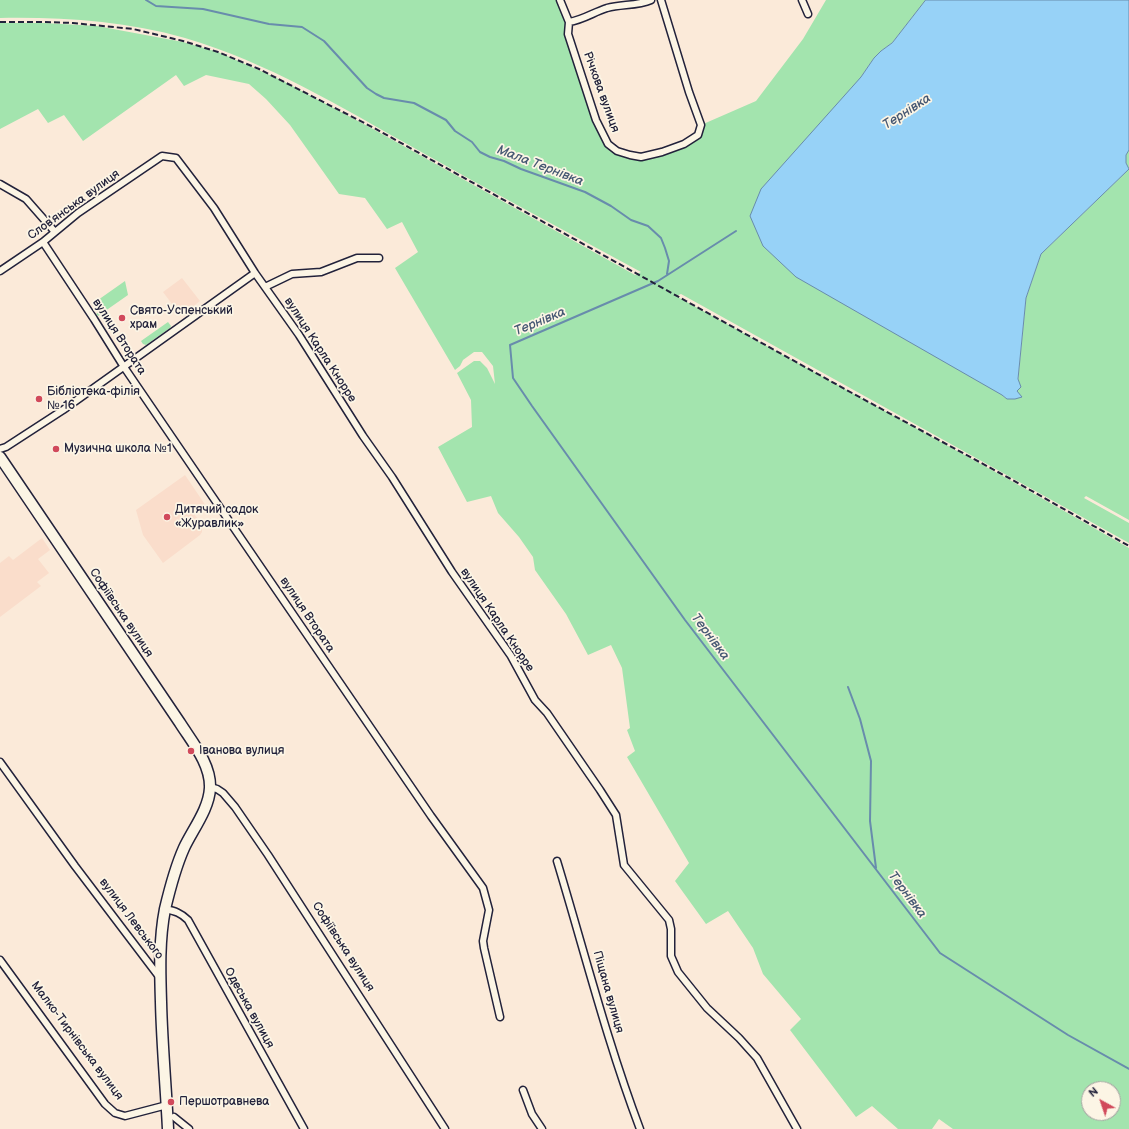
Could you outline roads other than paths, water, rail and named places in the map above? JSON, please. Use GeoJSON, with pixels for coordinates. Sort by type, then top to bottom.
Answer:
{"type":"FeatureCollection","features":[{"type":"Feature","properties":{"kind":"main road","name":"Софіївська вулиця"},"geometry":{"type":"LineString","coordinates":[[0,457],[202,758],[209,774],[210,787],[208,800],[176,868],[165,909],[160,950],[160,978]]}},
{"type":"Feature","properties":{"kind":"main road","name":"вулиця Левського"},"geometry":{"type":"LineString","coordinates":[[160,978],[162,1040],[167,1105],[171,1118]]}},
{"type":"Feature","properties":{"kind":"main road"},"geometry":{"type":"LineString","coordinates":[[168,1129],[171,1118]]}},
{"type":"Feature","properties":{"kind":"street","name":"Річкова вулиця"},"geometry":{"type":"LineString","coordinates":[[560,0],[569,22],[568,34],[596,120],[608,144],[617,150],[641,157],[662,152],[684,144],[698,135],[701,125],[689,92],[661,0]]}},
{"type":"Feature","properties":{"kind":"street"},"geometry":{"type":"LineString","coordinates":[[569,22],[583,19],[607,8],[651,0]]}},
{"type":"Feature","properties":{"kind":"street"},"geometry":{"type":"LineString","coordinates":[[802,0],[808,14]]}},
{"type":"Feature","properties":{"kind":"street","name":"Словʼянська вулиця"},"geometry":{"type":"LineString","coordinates":[[0,271],[43,242],[78,213],[162,156]]}},
{"type":"Feature","properties":{"kind":"street","name":"вулиця Карла Кнорре"},"geometry":{"type":"LineString","coordinates":[[162,156],[176,158],[214,208],[265,287],[299,335],[363,436],[392,477],[452,572],[511,656],[535,700],[547,713],[616,815],[624,865],[669,920],[671,928],[671,956],[678,972],[707,1008],[739,1038],[757,1058],[797,1129]]}},
{"type":"Feature","properties":{"kind":"street"},"geometry":{"type":"LineString","coordinates":[[0,184],[26,199],[55,232]]}},
{"type":"Feature","properties":{"kind":"street","name":"вулиця Втората"},"geometry":{"type":"LineString","coordinates":[[43,242],[124,367],[431,816],[484,888],[489,910],[483,941],[500,1017]]}},
{"type":"Feature","properties":{"kind":"street"},"geometry":{"type":"LineString","coordinates":[[265,287],[292,274],[321,272],[357,258],[379,258]]}},
{"type":"Feature","properties":{"kind":"street"},"geometry":{"type":"LineString","coordinates":[[0,449],[6,447],[63,410],[255,272]]}},
{"type":"Feature","properties":{"kind":"street","name":"вулиця Левського"},"geometry":{"type":"LineString","coordinates":[[0,762],[74,866],[160,978]]}},
{"type":"Feature","properties":{"kind":"street","name":"Софіївська вулиця"},"geometry":{"type":"LineString","coordinates":[[210,787],[223,793],[235,807],[268,855],[445,1129]]}},
{"type":"Feature","properties":{"kind":"street","name":"Піщана вулиця"},"geometry":{"type":"LineString","coordinates":[[557,861],[606,1028],[640,1129]]}},
{"type":"Feature","properties":{"kind":"street","name":"Одеська вулиця"},"geometry":{"type":"LineString","coordinates":[[165,909],[182,914],[188,920],[304,1129]]}},
{"type":"Feature","properties":{"kind":"street","name":"Малко-Тирнівська вулиця"},"geometry":{"type":"LineString","coordinates":[[0,960],[105,1104],[115,1113],[125,1116],[167,1105]]}},
{"type":"Feature","properties":{"kind":"street"},"geometry":{"type":"LineString","coordinates":[[523,1090],[532,1114],[542,1129]]}},
{"type":"Feature","properties":{"kind":"street"},"geometry":{"type":"LineString","coordinates":[[171,1118],[190,1129]]}},
{"type":"Feature","properties":{"kind":"water"},"geometry":{"type":"Polygon","coordinates":[[[926,0],[1129,0],[1129,150],[1126,155],[1126,163],[1129,169],[1041,254],[1026,298],[1018,379],[1021,387],[1017,391],[1022,397],[1015,399],[1007,399],[796,277],[763,246],[750,216],[761,189],[861,77],[874,58],[892,43],[926,0]]]}},
{"type":"Feature","properties":{"kind":"waterway","name":"Мала Тернівка"},"geometry":{"type":"LineString","coordinates":[[146,0],[156,6],[203,9],[269,24],[302,27],[324,41],[367,88],[376,94],[384,98],[414,103],[446,120],[455,131],[472,142],[480,152],[521,169],[585,192],[611,206],[631,220],[648,226],[661,238],[665,248],[669,261],[667,274]]}},
{"type":"Feature","properties":{"kind":"waterway","name":"Тернівка"},"geometry":{"type":"LineString","coordinates":[[736,231],[658,281],[510,345],[513,378],[685,620],[940,953],[1068,1035],[1129,1069]]}},
{"type":"Feature","properties":{"kind":"waterway"},"geometry":{"type":"LineString","coordinates":[[848,687],[860,719],[871,761],[870,821],[876,868]]}},
{"type":"Feature","properties":{"kind":"railway"},"geometry":{"type":"LineString","coordinates":[[0,22],[73,23],[133,29],[183,41],[218,52],[259,69],[374,128],[852,393],[1009,478],[1129,546]]}},
{"type":"Feature","properties":{"kind":"place","name":"Свято-Успенський храм"},"geometry":{"type":"Point","coordinates":[122,318]}},
{"type":"Feature","properties":{"kind":"place","name":"Бібліотека-філія № 16"},"geometry":{"type":"Point","coordinates":[39,399]}},
{"type":"Feature","properties":{"kind":"place","name":"Музична школа №1"},"geometry":{"type":"Point","coordinates":[56,449]}},
{"type":"Feature","properties":{"kind":"place","name":"Дитячий садок «Журавлик»"},"geometry":{"type":"Point","coordinates":[167,517]}},
{"type":"Feature","properties":{"kind":"place","name":"Іванова вулиця"},"geometry":{"type":"Point","coordinates":[191,751]}},
{"type":"Feature","properties":{"kind":"place","name":"Першотравнева"},"geometry":{"type":"Point","coordinates":[171,1102]}}]}
